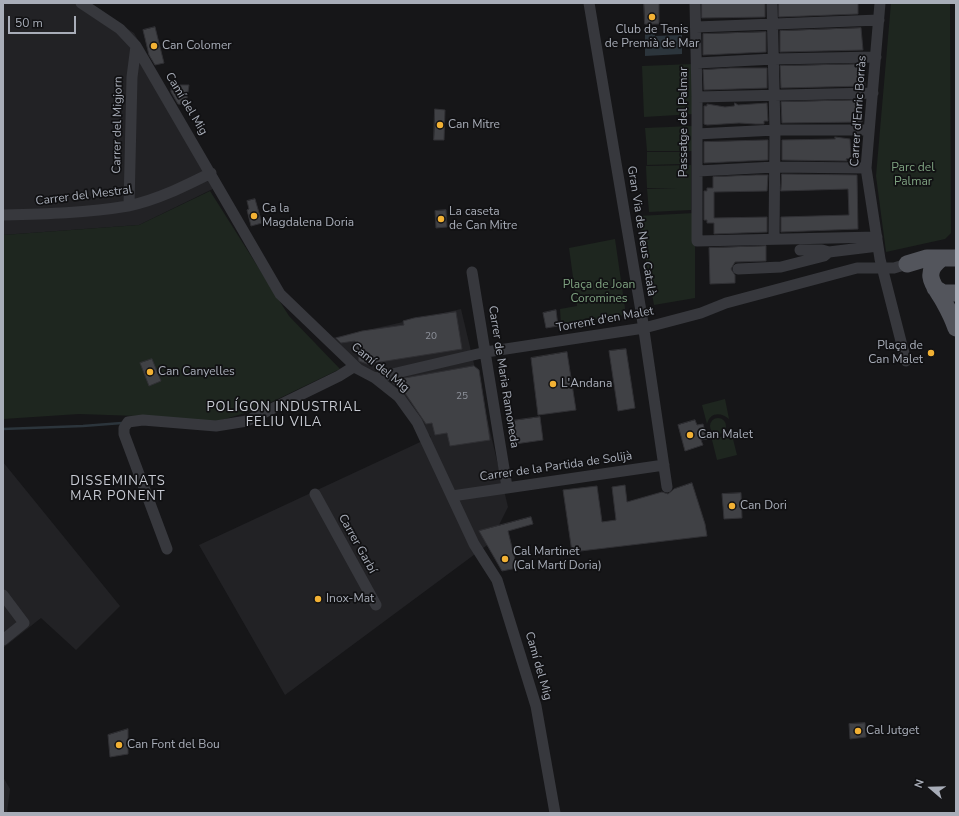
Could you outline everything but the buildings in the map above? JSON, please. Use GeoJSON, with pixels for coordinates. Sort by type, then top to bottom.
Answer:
{"type":"FeatureCollection","features":[{"type":"Feature","properties":{"kind":"main road"},"geometry":{"type":"LineString","coordinates":[[907,264],[927,258],[950,255]]}},
{"type":"Feature","properties":{"kind":"main road"},"geometry":{"type":"LineString","coordinates":[[950,255],[934,264],[933,282],[956,328]]}},
{"type":"Feature","properties":{"kind":"main road"},"geometry":{"type":"LineString","coordinates":[[907,264],[933,282],[943,293],[956,293]]}},
{"type":"Feature","properties":{"kind":"street","name":"Camí del Mig"},"geometry":{"type":"LineString","coordinates":[[81,3],[120,28],[136,46],[280,294],[355,366],[375,378],[399,397],[417,422],[474,544],[497,580],[512,622],[536,706],[555,813]]}},
{"type":"Feature","properties":{"kind":"street","name":"Gran Via de Neus Català"},"geometry":{"type":"LineString","coordinates":[[589,3],[644,328],[667,487]]}},
{"type":"Feature","properties":{"kind":"street","name":"Passatge del Palmar"},"geometry":{"type":"LineString","coordinates":[[695,3],[698,172],[696,241],[774,239]]}},
{"type":"Feature","properties":{"kind":"street"},"geometry":{"type":"LineString","coordinates":[[772,3],[775,130],[774,239],[877,242]]}},
{"type":"Feature","properties":{"kind":"street","name":"Carrer d'Enric Borràs"},"geometry":{"type":"LineString","coordinates":[[880,3],[866,168],[877,242],[906,361]]}},
{"type":"Feature","properties":{"kind":"street"},"geometry":{"type":"LineString","coordinates":[[696,27],[879,20]]}},
{"type":"Feature","properties":{"kind":"street","name":"Carrer del Migjorn"},"geometry":{"type":"LineString","coordinates":[[129,205],[132,76],[136,46]]}},
{"type":"Feature","properties":{"kind":"street"},"geometry":{"type":"LineString","coordinates":[[697,63],[774,59],[876,57]]}},
{"type":"Feature","properties":{"kind":"street"},"geometry":{"type":"LineString","coordinates":[[697,97],[873,93]]}},
{"type":"Feature","properties":{"kind":"street"},"geometry":{"type":"LineString","coordinates":[[697,134],[775,130],[870,130]]}},
{"type":"Feature","properties":{"kind":"street"},"geometry":{"type":"LineString","coordinates":[[698,172],[775,167],[866,168]]}},
{"type":"Feature","properties":{"kind":"street","name":"Carrer del Mestral"},"geometry":{"type":"LineString","coordinates":[[3,215],[49,214],[129,205],[171,193],[211,173]]}},
{"type":"Feature","properties":{"kind":"street"},"geometry":{"type":"LineString","coordinates":[[738,269],[781,267],[824,256],[829,252],[877,242]]}},
{"type":"Feature","properties":{"kind":"street"},"geometry":{"type":"LineString","coordinates":[[800,250],[822,250],[829,252]]}},
{"type":"Feature","properties":{"kind":"street","name":"Torrent d'en Malet"},"geometry":{"type":"LineString","coordinates":[[375,378],[486,352],[644,328],[701,313],[726,303],[857,268],[882,266],[894,268],[907,264]]}},
{"type":"Feature","properties":{"kind":"street","name":"Carrer de Maria Ramoneda"},"geometry":{"type":"LineString","coordinates":[[472,272],[507,487]]}},
{"type":"Feature","properties":{"kind":"street"},"geometry":{"type":"LineString","coordinates":[[167,549],[124,434],[124,428],[128,422],[143,420],[216,426],[247,421],[339,376],[355,366]]}},
{"type":"Feature","properties":{"kind":"street","name":"Carrer de la Partida de Solijà"},"geometry":{"type":"LineString","coordinates":[[452,496],[664,465]]}},
{"type":"Feature","properties":{"kind":"street","name":"Carrer Garbí"},"geometry":{"type":"LineString","coordinates":[[315,494],[376,605]]}},
{"type":"Feature","properties":{"kind":"street"},"geometry":{"type":"LineString","coordinates":[[3,595],[24,623],[3,640]]}},
{"type":"Feature","properties":{"kind":"shaded area"},"geometry":{"type":"Polygon","coordinates":[[[3,3],[87,3],[134,33],[221,185],[139,225],[3,235],[3,3]]]}},
{"type":"Feature","properties":{"kind":"shaded area"},"geometry":{"type":"Polygon","coordinates":[[[645,29],[654,29],[655,36],[682,35],[682,54],[645,56],[645,29]]]}},
{"type":"Feature","properties":{"kind":"shaded area"},"geometry":{"type":"Polygon","coordinates":[[[461,309],[508,507],[490,543],[285,695],[199,545],[431,437],[332,338],[461,309]]]}},
{"type":"Feature","properties":{"kind":"shaded area"},"geometry":{"type":"Polygon","coordinates":[[[3,462],[120,606],[76,650],[41,618],[3,648],[3,462]]]}},
{"type":"Feature","properties":{"kind":"shaded area"},"geometry":{"type":"Polygon","coordinates":[[[3,777],[10,789],[7,813],[3,813],[3,777]]]}},
{"type":"Feature","properties":{"kind":"green space","name":"Parc del Palmar"},"geometry":{"type":"Polygon","coordinates":[[[891,3],[950,3],[951,233],[945,239],[886,252],[876,176],[891,3]]]}},
{"type":"Feature","properties":{"kind":"green space"},"geometry":{"type":"Polygon","coordinates":[[[693,64],[694,114],[644,117],[642,66],[693,64]]]}},
{"type":"Feature","properties":{"kind":"green space"},"geometry":{"type":"Polygon","coordinates":[[[692,126],[692,151],[647,151],[645,128],[692,126]]]}},
{"type":"Feature","properties":{"kind":"green space"},"geometry":{"type":"Polygon","coordinates":[[[647,152],[680,152],[680,164],[647,165],[647,152]]]}},
{"type":"Feature","properties":{"kind":"green space"},"geometry":{"type":"Polygon","coordinates":[[[691,165],[691,210],[649,212],[647,189],[677,188],[647,188],[646,166],[691,165]]]}},
{"type":"Feature","properties":{"kind":"green space"},"geometry":{"type":"Polygon","coordinates":[[[210,191],[289,316],[340,369],[255,410],[215,422],[138,416],[79,414],[3,419],[3,235],[139,225],[210,191]]]}},
{"type":"Feature","properties":{"kind":"green space"},"geometry":{"type":"Polygon","coordinates":[[[695,213],[695,298],[654,305],[638,216],[695,213]]]}},
{"type":"Feature","properties":{"kind":"green space","name":"Plaça de Joan Coromines"},"geometry":{"type":"Polygon","coordinates":[[[615,239],[626,315],[561,324],[560,309],[577,306],[569,248],[615,239]]]}},
{"type":"Feature","properties":{"kind":"green space"},"geometry":{"type":"Polygon","coordinates":[[[725,399],[729,419],[723,415],[716,414],[708,420],[707,424],[702,405],[725,399]]]}},
{"type":"Feature","properties":{"kind":"green space"},"geometry":{"type":"Polygon","coordinates":[[[718,418],[725,423],[726,426],[721,433],[718,434],[711,429],[710,426],[715,419],[718,418]]]}},
{"type":"Feature","properties":{"kind":"green space"},"geometry":{"type":"Polygon","coordinates":[[[730,427],[737,455],[717,460],[711,436],[720,437],[727,432],[730,427]]]}},
{"type":"Feature","properties":{"kind":"waterway","name":"Torrent d'en Malet"},"geometry":{"type":"LineString","coordinates":[[3,429],[122,423]]}},
{"type":"Feature","properties":{"kind":"place","name":"Club de Tenis de Premià de Mar"},"geometry":{"type":"Point","coordinates":[652,17]}},
{"type":"Feature","properties":{"kind":"place","name":"Can Colomer"},"geometry":{"type":"Point","coordinates":[154,46]}},
{"type":"Feature","properties":{"kind":"place","name":"Can Mitre"},"geometry":{"type":"Point","coordinates":[440,125]}},
{"type":"Feature","properties":{"kind":"place","name":"Ca la Magdalena Doria"},"geometry":{"type":"Point","coordinates":[254,216]}},
{"type":"Feature","properties":{"kind":"place","name":"La caseta de Can Mitre"},"geometry":{"type":"Point","coordinates":[441,219]}},
{"type":"Feature","properties":{"kind":"place","name":"Plaça de Can Malet"},"geometry":{"type":"Point","coordinates":[931,353]}},
{"type":"Feature","properties":{"kind":"place","name":"Can Canyelles"},"geometry":{"type":"Point","coordinates":[150,372]}},
{"type":"Feature","properties":{"kind":"place","name":"L'Andana"},"geometry":{"type":"Point","coordinates":[553,384]}},
{"type":"Feature","properties":{"kind":"place","name":"Can Malet"},"geometry":{"type":"Point","coordinates":[690,435]}},
{"type":"Feature","properties":{"kind":"place","name":"Can Dori"},"geometry":{"type":"Point","coordinates":[732,506]}},
{"type":"Feature","properties":{"kind":"place","name":"Cal Martinet (Cal Martí Doria)"},"geometry":{"type":"Point","coordinates":[505,559]}},
{"type":"Feature","properties":{"kind":"place","name":"Inox-Mat"},"geometry":{"type":"Point","coordinates":[318,599]}},
{"type":"Feature","properties":{"kind":"place","name":"Cal Jutget"},"geometry":{"type":"Point","coordinates":[858,731]}},
{"type":"Feature","properties":{"kind":"place","name":"Can Font del Bou"},"geometry":{"type":"Point","coordinates":[119,745]}},
{"type":"Feature","properties":{"kind":"district","name":"POLÍGON INDUSTRIAL FELIU VILA"},"geometry":{"type":"Point","coordinates":[284,416]}},
{"type":"Feature","properties":{"kind":"district","name":"DISSEMINATS MAR PONENT"},"geometry":{"type":"Point","coordinates":[118,490]}}]}
